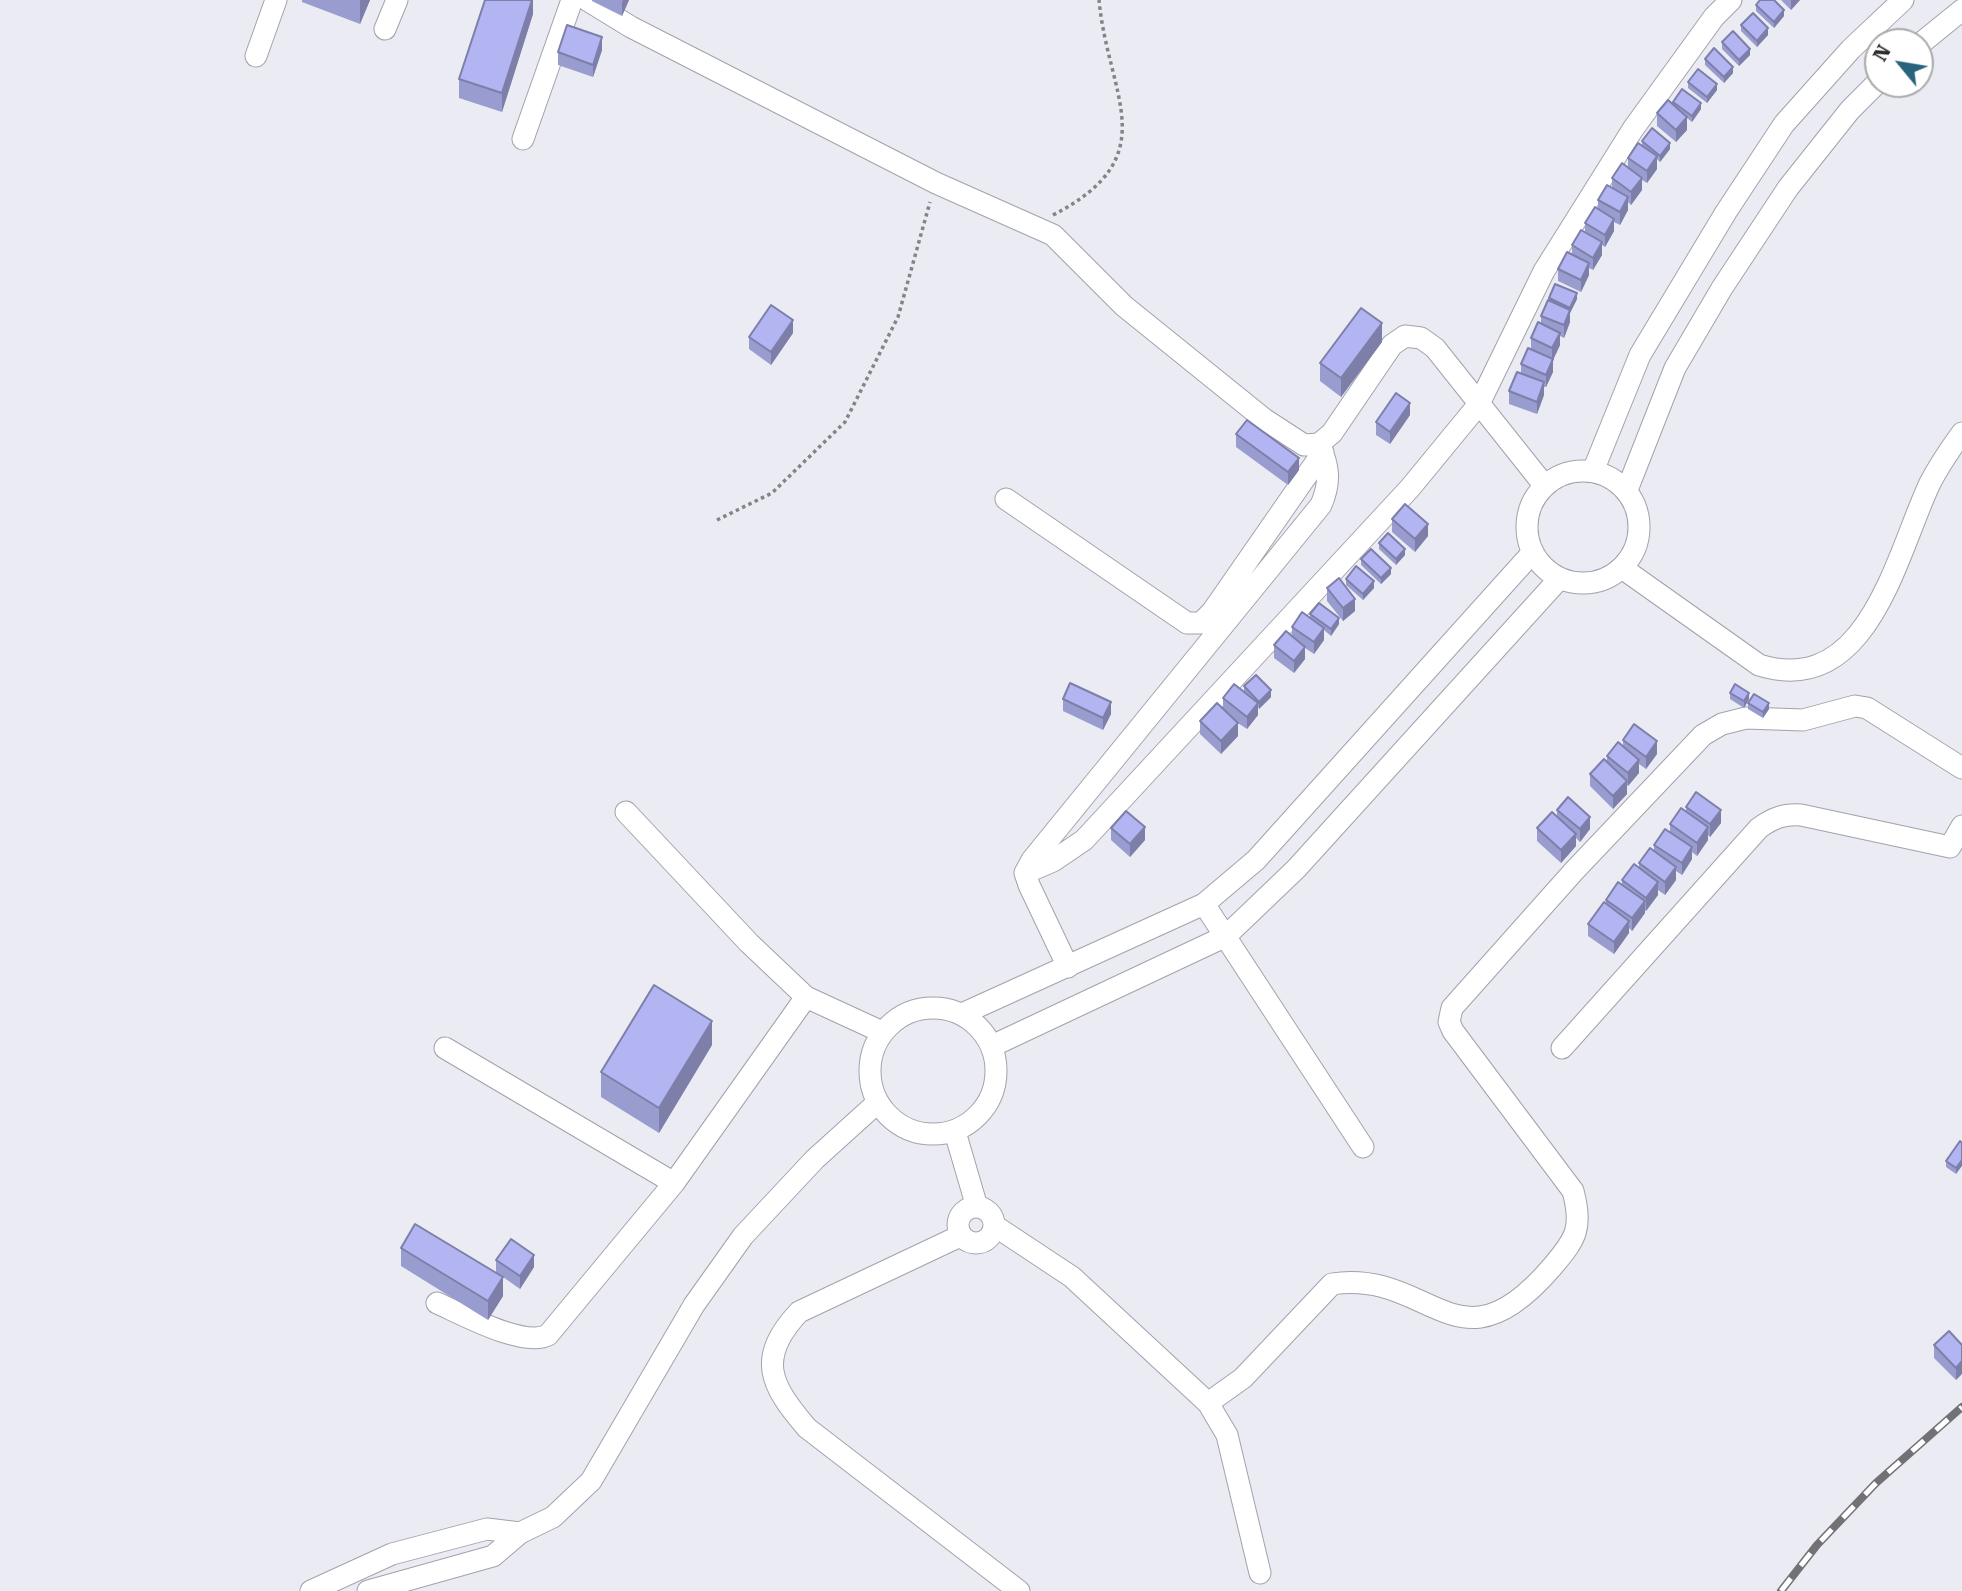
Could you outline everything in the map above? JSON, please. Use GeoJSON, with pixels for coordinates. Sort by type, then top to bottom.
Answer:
{"type":"FeatureCollection","features":[{"type":"Feature","properties":{"kind":"street"},"geometry":{"type":"LineString","coordinates":[[256,56],[276,0]]}},
{"type":"Feature","properties":{"kind":"street"},"geometry":{"type":"LineString","coordinates":[[385,29],[397,0]]}},
{"type":"Feature","properties":{"kind":"street"},"geometry":{"type":"LineString","coordinates":[[523,139],[572,0]]}},
{"type":"Feature","properties":{"kind":"street"},"geometry":{"type":"LineString","coordinates":[[587,0],[631,27],[936,183],[1057,239],[1124,306],[1254,411],[1304,445],[1321,448]]}},
{"type":"Feature","properties":{"kind":"street"},"geometry":{"type":"LineString","coordinates":[[1026,873],[1054,861],[1084,840],[1410,488],[1479,404],[1552,259],[1633,130],[1714,17],[1731,0]]}},
{"type":"Feature","properties":{"kind":"street"},"geometry":{"type":"LineString","coordinates":[[1593,471],[1640,355],[1726,212],[1784,124],[1851,49],[1903,0]]}},
{"type":"Feature","properties":{"kind":"street"},"geometry":{"type":"LineString","coordinates":[[1934,33],[1962,10]]}},
{"type":"Feature","properties":{"kind":"street"},"geometry":{"type":"LineString","coordinates":[[1627,490],[1675,368],[1722,288],[1788,188],[1864,96]]}},
{"type":"Feature","properties":{"kind":"street"},"geometry":{"type":"LineString","coordinates":[[1006,499],[1187,623],[1201,623],[1212,612],[1392,345],[1405,336],[1420,338],[1435,348],[1544,485]]}},
{"type":"Feature","properties":{"kind":"street"},"geometry":{"type":"LineString","coordinates":[[1622,568],[1759,665],[1797,672],[1823,665],[1846,647],[1878,607],[1931,483],[1962,433]]}},
{"type":"Feature","properties":{"kind":"street"},"geometry":{"type":"LineString","coordinates":[[1026,873],[1038,852],[1321,505],[1328,488],[1329,474],[1321,448]]}},
{"type":"Feature","properties":{"kind":"street"},"geometry":{"type":"LineString","coordinates":[[1593,471],[1612,477],[1627,490],[1637,508],[1640,530],[1634,551],[1622,568],[1603,579],[1582,583],[1560,578],[1544,568],[1533,552],[1527,529],[1531,505],[1544,485],[1567,472],[1593,471]]}},
{"type":"Feature","properties":{"kind":"street"},"geometry":{"type":"LineString","coordinates":[[962,1014],[1204,904],[1256,860],[1533,552]]}},
{"type":"Feature","properties":{"kind":"street"},"geometry":{"type":"LineString","coordinates":[[992,1046],[1226,936],[1296,869],[1560,578]]}},
{"type":"Feature","properties":{"kind":"street"},"geometry":{"type":"LineString","coordinates":[[1208,1403],[1244,1378],[1332,1284],[1352,1281],[1383,1286],[1472,1320],[1493,1316],[1528,1293],[1571,1242],[1579,1223],[1573,1191],[1453,1031],[1449,1021],[1452,1008],[1574,871],[1703,735],[1722,723],[1746,718],[1803,720],[1855,706],[1867,708],[1962,768]]}},
{"type":"Feature","properties":{"kind":"street"},"geometry":{"type":"LineString","coordinates":[[625,812],[749,943],[806,997],[882,1032]]}},
{"type":"Feature","properties":{"kind":"street"},"geometry":{"type":"LineString","coordinates":[[1562,1048],[1759,828],[1773,818],[1801,815],[1956,849],[1962,826]]}},
{"type":"Feature","properties":{"kind":"street"},"geometry":{"type":"LineString","coordinates":[[1026,873],[1068,967]]}},
{"type":"Feature","properties":{"kind":"street"},"geometry":{"type":"LineString","coordinates":[[1204,904],[1363,1147]]}},
{"type":"Feature","properties":{"kind":"street"},"geometry":{"type":"LineString","coordinates":[[437,1303],[517,1336],[540,1340],[548,1335],[674,1183],[806,997]]}},
{"type":"Feature","properties":{"kind":"street"},"geometry":{"type":"LineString","coordinates":[[933,1007],[962,1014],[984,1033],[992,1046],[996,1080],[982,1112],[954,1132],[925,1135],[897,1125],[877,1103],[869,1079],[871,1055],[882,1032],[905,1014],[933,1007]]}},
{"type":"Feature","properties":{"kind":"street"},"geometry":{"type":"LineString","coordinates":[[445,1048],[674,1183]]}},
{"type":"Feature","properties":{"kind":"street"},"geometry":{"type":"LineString","coordinates":[[368,1591],[493,1556],[520,1533],[553,1517],[591,1481],[694,1304],[743,1236],[815,1159],[877,1103]]}},
{"type":"Feature","properties":{"kind":"street"},"geometry":{"type":"LineString","coordinates":[[954,1132],[977,1207]]}},
{"type":"Feature","properties":{"kind":"street"},"geometry":{"type":"LineString","coordinates":[[960,1236],[960,1216],[977,1207],[986,1209],[995,1226],[1072,1277],[1208,1403],[1227,1435],[1260,1573]]}},
{"type":"Feature","properties":{"kind":"street"},"geometry":{"type":"LineString","coordinates":[[960,1236],[976,1244],[992,1235],[995,1226]]}},
{"type":"Feature","properties":{"kind":"street"},"geometry":{"type":"LineString","coordinates":[[960,1236],[799,1312],[781,1331],[772,1355],[773,1379],[785,1402],[807,1428],[1019,1591]]}},
{"type":"Feature","properties":{"kind":"street"},"geometry":{"type":"LineString","coordinates":[[317,1589],[392,1554],[488,1529],[520,1533]]}},
{"type":"Feature","properties":{"kind":"path"},"geometry":{"type":"LineString","coordinates":[[1032,226],[1079,201],[1097,186],[1107,177],[1121,148],[1122,114],[1101,22],[1099,0]]}},
{"type":"Feature","properties":{"kind":"path"},"geometry":{"type":"LineString","coordinates":[[717,520],[772,493],[845,422],[898,317],[936,183]]}},
{"type":"Feature","properties":{"kind":"building"},"geometry":{"type":"Polygon","coordinates":[[[485,0],[532,0],[502,93],[459,79],[485,0]]]}},
{"type":"Feature","properties":{"kind":"building"},"geometry":{"type":"Polygon","coordinates":[[[1760,0],[1774,0],[1784,10],[1774,22],[1756,5],[1760,0]]]}},
{"type":"Feature","properties":{"kind":"building"},"geometry":{"type":"Polygon","coordinates":[[[1753,13],[1768,28],[1757,41],[1741,25],[1753,13]]]}},
{"type":"Feature","properties":{"kind":"building"},"geometry":{"type":"Polygon","coordinates":[[[567,25],[602,37],[593,65],[558,52],[567,25]]]}},
{"type":"Feature","properties":{"kind":"building"},"geometry":{"type":"Polygon","coordinates":[[[1733,31],[1750,49],[1739,60],[1722,42],[1733,31]]]}},
{"type":"Feature","properties":{"kind":"building"},"geometry":{"type":"Polygon","coordinates":[[[1714,48],[1733,67],[1724,77],[1705,59],[1714,48]]]}},
{"type":"Feature","properties":{"kind":"building"},"geometry":{"type":"Polygon","coordinates":[[[1698,69],[1717,84],[1707,97],[1688,82],[1698,69]]]}},
{"type":"Feature","properties":{"kind":"building"},"geometry":{"type":"Polygon","coordinates":[[[1682,89],[1701,103],[1692,116],[1673,102],[1682,89]]]}},
{"type":"Feature","properties":{"kind":"building"},"geometry":{"type":"Polygon","coordinates":[[[1668,100],[1687,117],[1676,130],[1657,113],[1668,100]]]}},
{"type":"Feature","properties":{"kind":"building"},"geometry":{"type":"Polygon","coordinates":[[[1652,128],[1670,143],[1660,156],[1642,141],[1652,128]]]}},
{"type":"Feature","properties":{"kind":"building"},"geometry":{"type":"Polygon","coordinates":[[[1638,143],[1657,156],[1647,171],[1628,158],[1638,143]]]}},
{"type":"Feature","properties":{"kind":"building"},"geometry":{"type":"Polygon","coordinates":[[[1622,163],[1642,178],[1631,192],[1612,178],[1622,163]]]}},
{"type":"Feature","properties":{"kind":"building"},"geometry":{"type":"Polygon","coordinates":[[[1607,185],[1628,197],[1620,212],[1598,200],[1607,185]]]}},
{"type":"Feature","properties":{"kind":"building"},"geometry":{"type":"Polygon","coordinates":[[[1595,207],[1614,219],[1605,235],[1585,223],[1595,207]]]}},
{"type":"Feature","properties":{"kind":"building"},"geometry":{"type":"Polygon","coordinates":[[[1581,230],[1602,242],[1593,258],[1572,245],[1581,230]]]}},
{"type":"Feature","properties":{"kind":"building"},"geometry":{"type":"Polygon","coordinates":[[[1567,252],[1589,263],[1581,280],[1558,269],[1567,252]]]}},
{"type":"Feature","properties":{"kind":"building"},"geometry":{"type":"Polygon","coordinates":[[[1555,284],[1577,293],[1570,308],[1549,298],[1555,284]]]}},
{"type":"Feature","properties":{"kind":"building"},"geometry":{"type":"Polygon","coordinates":[[[1548,300],[1570,310],[1564,325],[1541,316],[1548,300]]]}},
{"type":"Feature","properties":{"kind":"building"},"geometry":{"type":"Polygon","coordinates":[[[771,305],[793,320],[771,352],[749,337],[771,305]]]}},
{"type":"Feature","properties":{"kind":"building"},"geometry":{"type":"Polygon","coordinates":[[[1361,308],[1382,323],[1341,378],[1320,363],[1361,308]]]}},
{"type":"Feature","properties":{"kind":"building"},"geometry":{"type":"Polygon","coordinates":[[[1538,322],[1560,333],[1552,348],[1531,338],[1538,322]]]}},
{"type":"Feature","properties":{"kind":"building"},"geometry":{"type":"Polygon","coordinates":[[[1528,348],[1553,359],[1546,375],[1521,364],[1528,348]]]}},
{"type":"Feature","properties":{"kind":"building"},"geometry":{"type":"Polygon","coordinates":[[[1517,372],[1544,382],[1537,402],[1509,391],[1517,372]]]}},
{"type":"Feature","properties":{"kind":"building"},"geometry":{"type":"Polygon","coordinates":[[[1396,393],[1410,403],[1390,432],[1376,422],[1396,393]]]}},
{"type":"Feature","properties":{"kind":"building"},"geometry":{"type":"Polygon","coordinates":[[[1247,420],[1299,458],[1288,472],[1236,434],[1247,420]]]}},
{"type":"Feature","properties":{"kind":"building"},"geometry":{"type":"Polygon","coordinates":[[[1405,504],[1428,524],[1415,539],[1392,519],[1405,504]]]}},
{"type":"Feature","properties":{"kind":"building"},"geometry":{"type":"Polygon","coordinates":[[[1388,533],[1405,549],[1396,559],[1379,543],[1388,533]]]}},
{"type":"Feature","properties":{"kind":"building"},"geometry":{"type":"Polygon","coordinates":[[[1371,549],[1391,568],[1381,578],[1361,559],[1371,549]]]}},
{"type":"Feature","properties":{"kind":"building"},"geometry":{"type":"Polygon","coordinates":[[[1356,566],[1374,581],[1363,594],[1346,579],[1356,566]]]}},
{"type":"Feature","properties":{"kind":"building"},"geometry":{"type":"Polygon","coordinates":[[[1339,578],[1355,599],[1343,608],[1327,588],[1339,578]]]}},
{"type":"Feature","properties":{"kind":"building"},"geometry":{"type":"Polygon","coordinates":[[[1319,603],[1339,618],[1331,629],[1310,614],[1319,603]]]}},
{"type":"Feature","properties":{"kind":"building"},"geometry":{"type":"Polygon","coordinates":[[[1302,612],[1324,628],[1314,642],[1292,627],[1302,612]]]}},
{"type":"Feature","properties":{"kind":"building"},"geometry":{"type":"Polygon","coordinates":[[[1286,631],[1305,647],[1294,661],[1274,645],[1286,631]]]}},
{"type":"Feature","properties":{"kind":"building"},"geometry":{"type":"Polygon","coordinates":[[[1256,675],[1271,690],[1259,702],[1244,686],[1256,675]]]}},
{"type":"Feature","properties":{"kind":"building"},"geometry":{"type":"Polygon","coordinates":[[[1070,683],[1111,702],[1103,718],[1063,699],[1070,683]]]}},
{"type":"Feature","properties":{"kind":"building"},"geometry":{"type":"Polygon","coordinates":[[[1234,684],[1258,703],[1247,717],[1223,698],[1234,684]]]}},
{"type":"Feature","properties":{"kind":"building"},"geometry":{"type":"Polygon","coordinates":[[[1735,684],[1749,693],[1744,701],[1730,693],[1735,684]]]}},
{"type":"Feature","properties":{"kind":"building"},"geometry":{"type":"Polygon","coordinates":[[[1754,694],[1769,703],[1763,712],[1748,703],[1754,694]]]}},
{"type":"Feature","properties":{"kind":"building"},"geometry":{"type":"Polygon","coordinates":[[[1217,703],[1238,723],[1221,741],[1200,721],[1217,703]]]}},
{"type":"Feature","properties":{"kind":"building"},"geometry":{"type":"Polygon","coordinates":[[[1634,724],[1657,741],[1646,757],[1623,740],[1634,724]]]}},
{"type":"Feature","properties":{"kind":"building"},"geometry":{"type":"Polygon","coordinates":[[[1618,742],[1639,760],[1628,773],[1607,756],[1618,742]]]}},
{"type":"Feature","properties":{"kind":"building"},"geometry":{"type":"Polygon","coordinates":[[[1604,759],[1627,781],[1613,796],[1590,774],[1604,759]]]}},
{"type":"Feature","properties":{"kind":"building"},"geometry":{"type":"Polygon","coordinates":[[[1696,792],[1721,810],[1710,824],[1686,807],[1696,792]]]}},
{"type":"Feature","properties":{"kind":"building"},"geometry":{"type":"Polygon","coordinates":[[[1568,797],[1590,817],[1580,829],[1557,810],[1568,797]]]}},
{"type":"Feature","properties":{"kind":"building"},"geometry":{"type":"Polygon","coordinates":[[[1681,808],[1708,827],[1697,843],[1670,824],[1681,808]]]}},
{"type":"Feature","properties":{"kind":"building"},"geometry":{"type":"Polygon","coordinates":[[[1126,811],[1145,827],[1130,844],[1111,828],[1126,811]]]}},
{"type":"Feature","properties":{"kind":"building"},"geometry":{"type":"Polygon","coordinates":[[[1552,812],[1576,834],[1561,850],[1537,828],[1552,812]]]}},
{"type":"Feature","properties":{"kind":"building"},"geometry":{"type":"Polygon","coordinates":[[[1665,829],[1692,847],[1682,863],[1654,845],[1665,829]]]}},
{"type":"Feature","properties":{"kind":"building"},"geometry":{"type":"Polygon","coordinates":[[[1650,848],[1676,867],[1665,882],[1639,863],[1650,848]]]}},
{"type":"Feature","properties":{"kind":"building"},"geometry":{"type":"Polygon","coordinates":[[[1634,864],[1658,882],[1646,898],[1622,880],[1634,864]]]}},
{"type":"Feature","properties":{"kind":"building"},"geometry":{"type":"Polygon","coordinates":[[[1618,882],[1645,901],[1632,918],[1606,900],[1618,882]]]}},
{"type":"Feature","properties":{"kind":"building"},"geometry":{"type":"Polygon","coordinates":[[[1604,902],[1629,921],[1614,942],[1588,924],[1604,902]]]}},
{"type":"Feature","properties":{"kind":"building"},"geometry":{"type":"Polygon","coordinates":[[[654,985],[712,1021],[659,1108],[601,1072],[654,985]]]}},
{"type":"Feature","properties":{"kind":"building"},"geometry":{"type":"Polygon","coordinates":[[[1960,1141],[1962,1160],[1956,1168],[1946,1161],[1960,1141]]]}},
{"type":"Feature","properties":{"kind":"building"},"geometry":{"type":"Polygon","coordinates":[[[415,1224],[503,1277],[488,1301],[401,1248],[415,1224]]]}},
{"type":"Feature","properties":{"kind":"building"},"geometry":{"type":"Polygon","coordinates":[[[511,1239],[534,1255],[520,1276],[496,1260],[511,1239]]]}},
{"type":"Feature","properties":{"kind":"building"},"geometry":{"type":"Polygon","coordinates":[[[1949,1331],[1962,1345],[1962,1361],[1956,1368],[1934,1345],[1949,1331]]]}},
{"type":"Feature","properties":{"kind":"railway"},"geometry":{"type":"LineString","coordinates":[[1781,1591],[1817,1545],[1876,1483],[1962,1407]]}}]}
